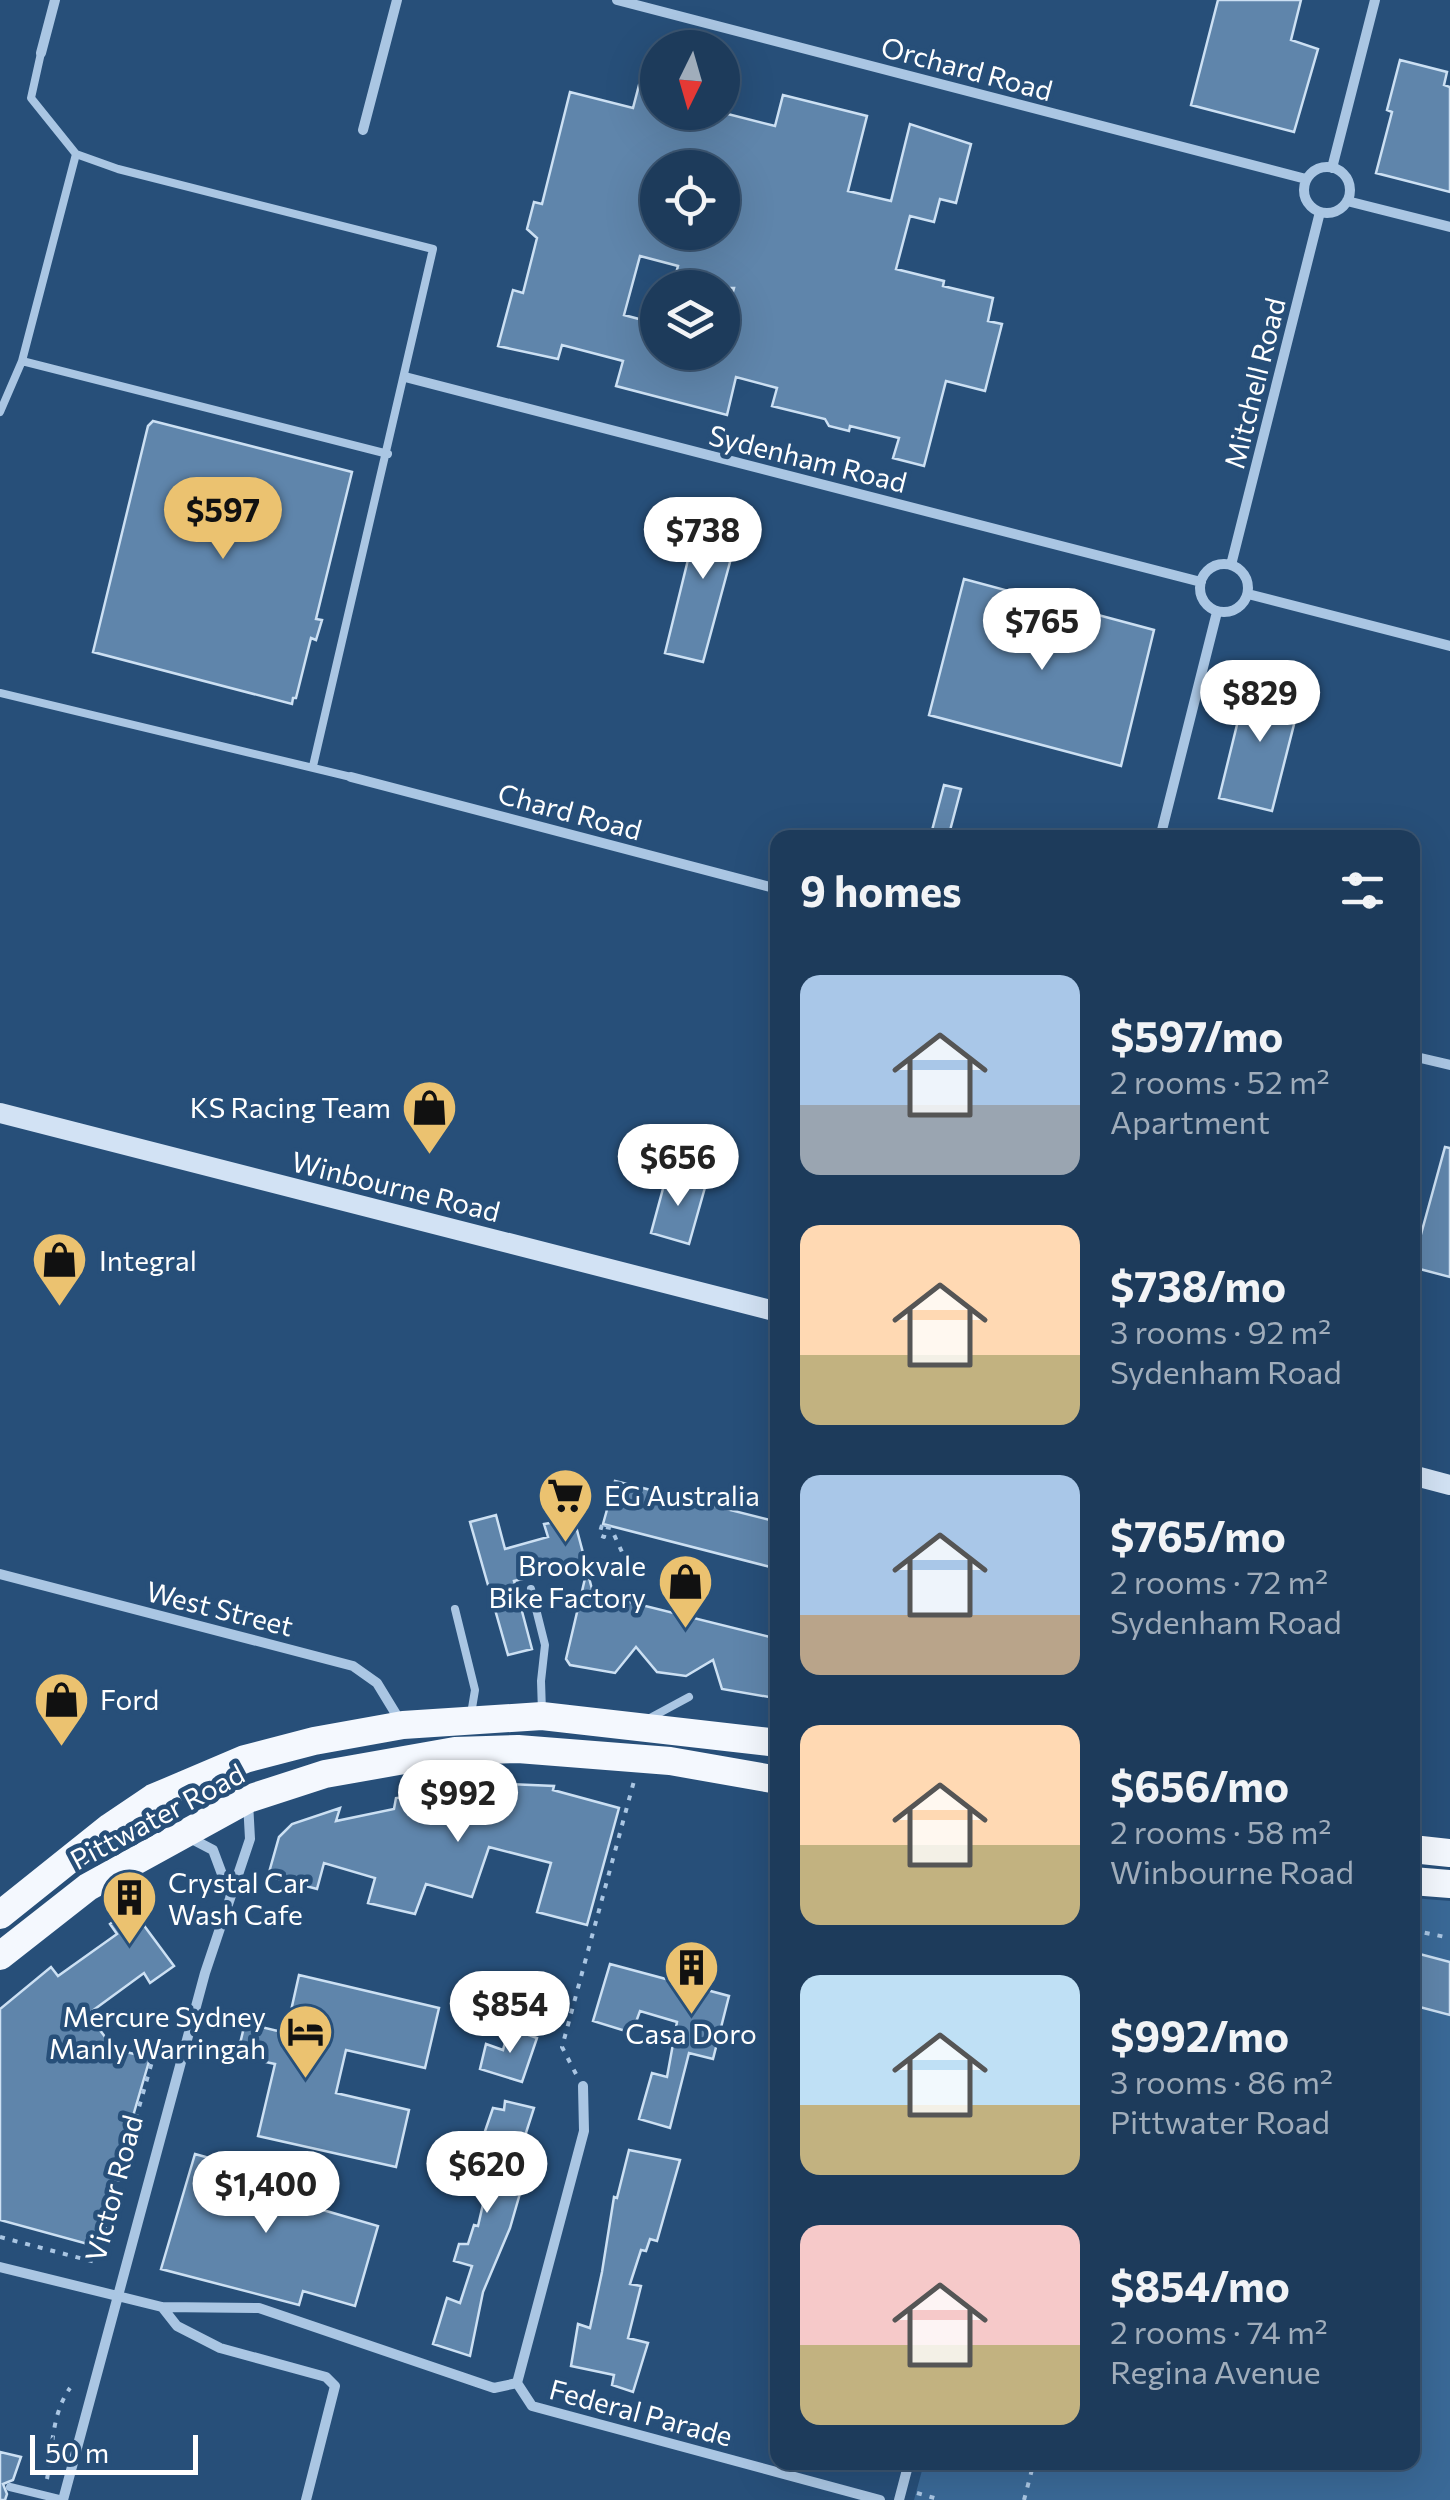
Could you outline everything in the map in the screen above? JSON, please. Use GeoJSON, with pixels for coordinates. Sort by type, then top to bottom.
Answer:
{"type":"FeatureCollection","features":[{"type":"Feature","properties":{"kind":"highway","name":"Pittwater Road"},"geometry":{"type":"LineString","coordinates":[[0,1915],[152,1798],[196,1777],[314,1741],[402,1724],[542,1716],[770,1742]]}},
{"type":"Feature","properties":{"kind":"highway","name":"Pittwater Road"},"geometry":{"type":"LineString","coordinates":[[0,1956],[88,1887],[248,1799],[325,1774],[455,1750],[518,1749],[640,1759],[770,1779]]}},
{"type":"Feature","properties":{"kind":"highway"},"geometry":{"type":"LineString","coordinates":[[196,1777],[248,1799]]}},
{"type":"Feature","properties":{"kind":"highway"},"geometry":{"type":"LineString","coordinates":[[1420,1850],[1450,1853]]}},
{"type":"Feature","properties":{"kind":"highway"},"geometry":{"type":"LineString","coordinates":[[1420,1882],[1450,1884]]}},
{"type":"Feature","properties":{"kind":"main road","name":"Winbourne Road"},"geometry":{"type":"LineString","coordinates":[[0,1113],[770,1310]]}},
{"type":"Feature","properties":{"kind":"main road"},"geometry":{"type":"LineString","coordinates":[[1420,1477],[1450,1485]]}},
{"type":"Feature","properties":{"kind":"street"},"geometry":{"type":"LineString","coordinates":[[42,53],[55,0]]}},
{"type":"Feature","properties":{"kind":"street"},"geometry":{"type":"LineString","coordinates":[[363,130],[397,0]]}},
{"type":"Feature","properties":{"kind":"street","name":"Orchard Road"},"geometry":{"type":"LineString","coordinates":[[617,0],[1306,179]]}},
{"type":"Feature","properties":{"kind":"street"},"geometry":{"type":"LineString","coordinates":[[1332,168],[1375,0]]}},
{"type":"Feature","properties":{"kind":"street"},"geometry":{"type":"LineString","coordinates":[[1332,168],[1348,180],[1348,201],[1336,212],[1320,212],[1305,199],[1306,179],[1317,169],[1332,168]]}},
{"type":"Feature","properties":{"kind":"street"},"geometry":{"type":"LineString","coordinates":[[1348,201],[1450,227]]}},
{"type":"Feature","properties":{"kind":"street","name":"Mitchell Road"},"geometry":{"type":"LineString","coordinates":[[1231,565],[1320,212]]}},
{"type":"Feature","properties":{"kind":"street","name":"Sydenham Road"},"geometry":{"type":"LineString","coordinates":[[405,377],[1201,582]]}},
{"type":"Feature","properties":{"kind":"street"},"geometry":{"type":"LineString","coordinates":[[1231,565],[1245,576],[1248,594],[1237,609],[1217,612],[1202,599],[1201,582],[1211,568],[1231,565]]}},
{"type":"Feature","properties":{"kind":"street"},"geometry":{"type":"LineString","coordinates":[[1248,594],[1450,646]]}},
{"type":"Feature","properties":{"kind":"street"},"geometry":{"type":"LineString","coordinates":[[1162,830],[1217,612]]}},
{"type":"Feature","properties":{"kind":"street","name":"Chard Road"},"geometry":{"type":"LineString","coordinates":[[351,776],[770,887]]}},
{"type":"Feature","properties":{"kind":"street"},"geometry":{"type":"LineString","coordinates":[[1420,1058],[1450,1066]]}},
{"type":"Feature","properties":{"kind":"street","name":"West Street"},"geometry":{"type":"LineString","coordinates":[[0,1574],[353,1666],[377,1684],[402,1724]]}},
{"type":"Feature","properties":{"kind":"street","name":"Victor Road"},"geometry":{"type":"LineString","coordinates":[[63,2500],[229,1894],[250,1839],[248,1799]]}},
{"type":"Feature","properties":{"kind":"street"},"geometry":{"type":"LineString","coordinates":[[182,1835],[214,1850],[229,1894]]}},
{"type":"Feature","properties":{"kind":"street"},"geometry":{"type":"LineString","coordinates":[[0,2266],[162,2306],[259,2308],[494,2388],[516,2383],[584,2130],[584,2086]]}},
{"type":"Feature","properties":{"kind":"street"},"geometry":{"type":"LineString","coordinates":[[162,2306],[177,2326],[220,2348],[326,2377],[335,2386],[306,2500]]}},
{"type":"Feature","properties":{"kind":"street","name":"Federal Parade"},"geometry":{"type":"LineString","coordinates":[[516,2383],[532,2406],[880,2500]]}},
{"type":"Feature","properties":{"kind":"street"},"geometry":{"type":"LineString","coordinates":[[901,2495],[908,2470]]}},
{"type":"Feature","properties":{"kind":"lane"},"geometry":{"type":"LineString","coordinates":[[42,53],[30,98],[76,154],[118,169],[434,249],[314,766]]}},
{"type":"Feature","properties":{"kind":"lane"},"geometry":{"type":"LineString","coordinates":[[0,412],[22,362],[76,154]]}},
{"type":"Feature","properties":{"kind":"lane"},"geometry":{"type":"LineString","coordinates":[[22,362],[388,454]]}},
{"type":"Feature","properties":{"kind":"lane"},"geometry":{"type":"LineString","coordinates":[[0,693],[351,776]]}},
{"type":"Feature","properties":{"kind":"lane"},"geometry":{"type":"LineString","coordinates":[[531,1589],[545,1645],[542,1716]]}},
{"type":"Feature","properties":{"kind":"lane"},"geometry":{"type":"LineString","coordinates":[[455,1610],[475,1690],[470,1718]]}},
{"type":"Feature","properties":{"kind":"lane"},"geometry":{"type":"LineString","coordinates":[[637,1725],[690,1696]]}},
{"type":"Feature","properties":{"kind":"lane"},"geometry":{"type":"LineString","coordinates":[[10,2487],[63,2500]]}},
{"type":"Feature","properties":{"kind":"path"},"geometry":{"type":"LineString","coordinates":[[621,1551],[611,1528],[606,1527],[604,1537],[599,1535],[602,1524],[612,1528],[621,1551],[626,1564]]}},
{"type":"Feature","properties":{"kind":"path"},"geometry":{"type":"LineString","coordinates":[[584,2086],[562,2047],[640,1759]]}},
{"type":"Feature","properties":{"kind":"path"},"geometry":{"type":"LineString","coordinates":[[1420,1932],[1450,1938]]}},
{"type":"Feature","properties":{"kind":"path"},"geometry":{"type":"LineString","coordinates":[[0,2237],[95,2262],[157,2044]]}},
{"type":"Feature","properties":{"kind":"path"},"geometry":{"type":"LineString","coordinates":[[40,2494],[46,2484],[54,2426],[62,2399],[70,2388]]}},
{"type":"Feature","properties":{"kind":"path"},"geometry":{"type":"LineString","coordinates":[[1024,2500],[1032,2470]]}},
{"type":"Feature","properties":{"kind":"path"},"geometry":{"type":"LineString","coordinates":[[901,2495],[941,2500]]}},
{"type":"Feature","properties":{"kind":"shaded area"},"geometry":{"type":"Polygon","coordinates":[[[1420,1899],[1450,1901],[1450,2500],[914,2500],[922,2470],[1420,2470],[1420,1899]]]}},
{"type":"Feature","properties":{"kind":"building"},"geometry":{"type":"Polygon","coordinates":[[[1218,0],[1301,0],[1291,40],[1318,49],[1294,132],[1191,105],[1218,0]]]}},
{"type":"Feature","properties":{"kind":"building"},"geometry":{"type":"Polygon","coordinates":[[[1400,60],[1447,72],[1444,85],[1450,87],[1450,192],[1376,173],[1400,60]]]}},
{"type":"Feature","properties":{"kind":"building"},"geometry":{"type":"Polygon","coordinates":[[[640,85],[640,130],[740,130],[740,117],[775,126],[783,95],[867,116],[848,191],[891,201],[910,124],[971,144],[956,203],[940,199],[934,222],[910,216],[896,269],[993,298],[988,321],[1002,324],[985,391],[946,381],[924,466],[893,458],[899,438],[850,426],[849,431],[829,426],[825,419],[772,406],[777,388],[736,377],[727,415],[616,386],[623,361],[562,345],[558,359],[498,346],[513,290],[523,293],[537,238],[527,229],[534,202],[542,204],[570,92],[633,108],[640,85]]]}},
{"type":"Feature","properties":{"kind":"building"},"geometry":{"type":"Polygon","coordinates":[[[153,421],[352,472],[316,619],[322,620],[316,640],[311,638],[292,704],[93,652],[148,426],[153,421]]]}},
{"type":"Feature","properties":{"kind":"building"},"geometry":{"type":"Polygon","coordinates":[[[702,503],[743,514],[703,662],[665,653],[702,503]]]}},
{"type":"Feature","properties":{"kind":"building"},"geometry":{"type":"Polygon","coordinates":[[[964,579],[1154,630],[1121,766],[929,715],[964,579]]]}},
{"type":"Feature","properties":{"kind":"building"},"geometry":{"type":"Polygon","coordinates":[[[1248,680],[1302,693],[1272,811],[1219,798],[1248,680]]]}},
{"type":"Feature","properties":{"kind":"building"},"geometry":{"type":"Polygon","coordinates":[[[944,785],[961,789],[950,830],[932,830],[944,785]]]}},
{"type":"Feature","properties":{"kind":"building"},"geometry":{"type":"Polygon","coordinates":[[[1445,1147],[1450,1148],[1450,1277],[1420,1269],[1420,1238],[1445,1147]]]}},
{"type":"Feature","properties":{"kind":"building"},"geometry":{"type":"Polygon","coordinates":[[[667,1174],[706,1184],[689,1244],[651,1233],[667,1174]]]}},
{"type":"Feature","properties":{"kind":"building"},"geometry":{"type":"Polygon","coordinates":[[[615,1481],[770,1520],[770,1567],[603,1524],[615,1481]]]}},
{"type":"Feature","properties":{"kind":"building"},"geometry":{"type":"Polygon","coordinates":[[[496,1515],[505,1549],[548,1537],[544,1524],[574,1519],[586,1564],[514,1581],[532,1649],[508,1655],[470,1522],[496,1515]]]}},
{"type":"Feature","properties":{"kind":"building"},"geometry":{"type":"Polygon","coordinates":[[[587,1570],[593,1593],[770,1637],[770,1696],[722,1689],[713,1660],[686,1676],[657,1672],[636,1647],[615,1673],[570,1665],[566,1659],[587,1570]]]}},
{"type":"Feature","properties":{"kind":"building"},"geometry":{"type":"Polygon","coordinates":[[[506,1784],[554,1786],[553,1790],[619,1808],[587,1925],[537,1912],[551,1863],[489,1847],[472,1897],[426,1884],[415,1914],[368,1903],[375,1878],[324,1863],[317,1889],[268,1876],[279,1837],[292,1824],[340,1808],[336,1821],[394,1809],[396,1798],[506,1784]]]}},
{"type":"Feature","properties":{"kind":"building"},"geometry":{"type":"Polygon","coordinates":[[[131,1908],[174,1966],[150,1983],[144,1973],[88,2014],[114,2049],[150,2058],[95,2246],[0,2220],[0,2009],[51,1967],[58,1976],[117,1934],[110,1924],[131,1908]]]}},
{"type":"Feature","properties":{"kind":"building"},"geometry":{"type":"Polygon","coordinates":[[[1420,1954],[1450,1962],[1450,2015],[1420,2007],[1420,1954]]]}},
{"type":"Feature","properties":{"kind":"building","name":"Casa Doro"},"geometry":{"type":"Polygon","coordinates":[[[610,1964],[729,1996],[713,2059],[689,2053],[670,2128],[639,2119],[652,2073],[667,2077],[677,2022],[640,2011],[632,2033],[593,2021],[610,1964]]]}},
{"type":"Feature","properties":{"kind":"building","name":"Mercure Sydney Manly Warringah"},"geometry":{"type":"Polygon","coordinates":[[[299,1975],[439,2008],[425,2068],[346,2050],[336,2093],[409,2110],[396,2167],[258,2136],[275,2064],[237,2056],[245,2023],[286,2033],[299,1975]]]}},
{"type":"Feature","properties":{"kind":"building"},"geometry":{"type":"Polygon","coordinates":[[[509,2028],[537,2038],[522,2082],[480,2069],[486,2044],[503,2050],[509,2028]]]}},
{"type":"Feature","properties":{"kind":"building"},"geometry":{"type":"Polygon","coordinates":[[[505,2101],[534,2108],[524,2139],[530,2140],[522,2167],[527,2169],[510,2228],[483,2292],[470,2356],[433,2344],[447,2298],[460,2303],[472,2266],[454,2261],[459,2244],[468,2244],[474,2225],[478,2226],[487,2187],[482,2186],[486,2168],[455,2162],[460,2134],[482,2140],[493,2108],[504,2110],[505,2101]]]}},
{"type":"Feature","properties":{"kind":"building"},"geometry":{"type":"Polygon","coordinates":[[[629,2150],[680,2160],[657,2241],[650,2239],[646,2251],[641,2250],[630,2284],[641,2286],[628,2338],[648,2343],[633,2392],[612,2385],[614,2375],[571,2366],[578,2324],[590,2328],[614,2197],[617,2198],[629,2150]]]}},
{"type":"Feature","properties":{"kind":"building"},"geometry":{"type":"Polygon","coordinates":[[[195,2154],[327,2191],[323,2210],[378,2226],[355,2306],[303,2291],[299,2305],[161,2269],[195,2154]]]}},
{"type":"Feature","properties":{"kind":"building"},"geometry":{"type":"Polygon","coordinates":[[[0,2452],[21,2457],[13,2480],[3,2484],[5,2500],[0,2500],[0,2452]]]}},
{"type":"Feature","properties":{"kind":"place","name":"KS Racing Team"},"geometry":{"type":"Point","coordinates":[430,1156]}},
{"type":"Feature","properties":{"kind":"place","name":"Integral"},"geometry":{"type":"Point","coordinates":[60,1309]}},
{"type":"Feature","properties":{"kind":"place","name":"EG Australia"},"geometry":{"type":"Point","coordinates":[565,1544]}},
{"type":"Feature","properties":{"kind":"place","name":"Brookvale Bike Factory"},"geometry":{"type":"Point","coordinates":[685,1630]}},
{"type":"Feature","properties":{"kind":"place","name":"Ford"},"geometry":{"type":"Point","coordinates":[61,1748]}},
{"type":"Feature","properties":{"kind":"place","name":"Crystal Car Wash Cafe"},"geometry":{"type":"Point","coordinates":[129,1947]}},
{"type":"Feature","properties":{"kind":"place","name":"Casa Doro"},"geometry":{"type":"Point","coordinates":[691,2016]}},
{"type":"Feature","properties":{"kind":"place","name":"Mercure Sydney Manly Warringah"},"geometry":{"type":"Point","coordinates":[305,2081]}}]}
